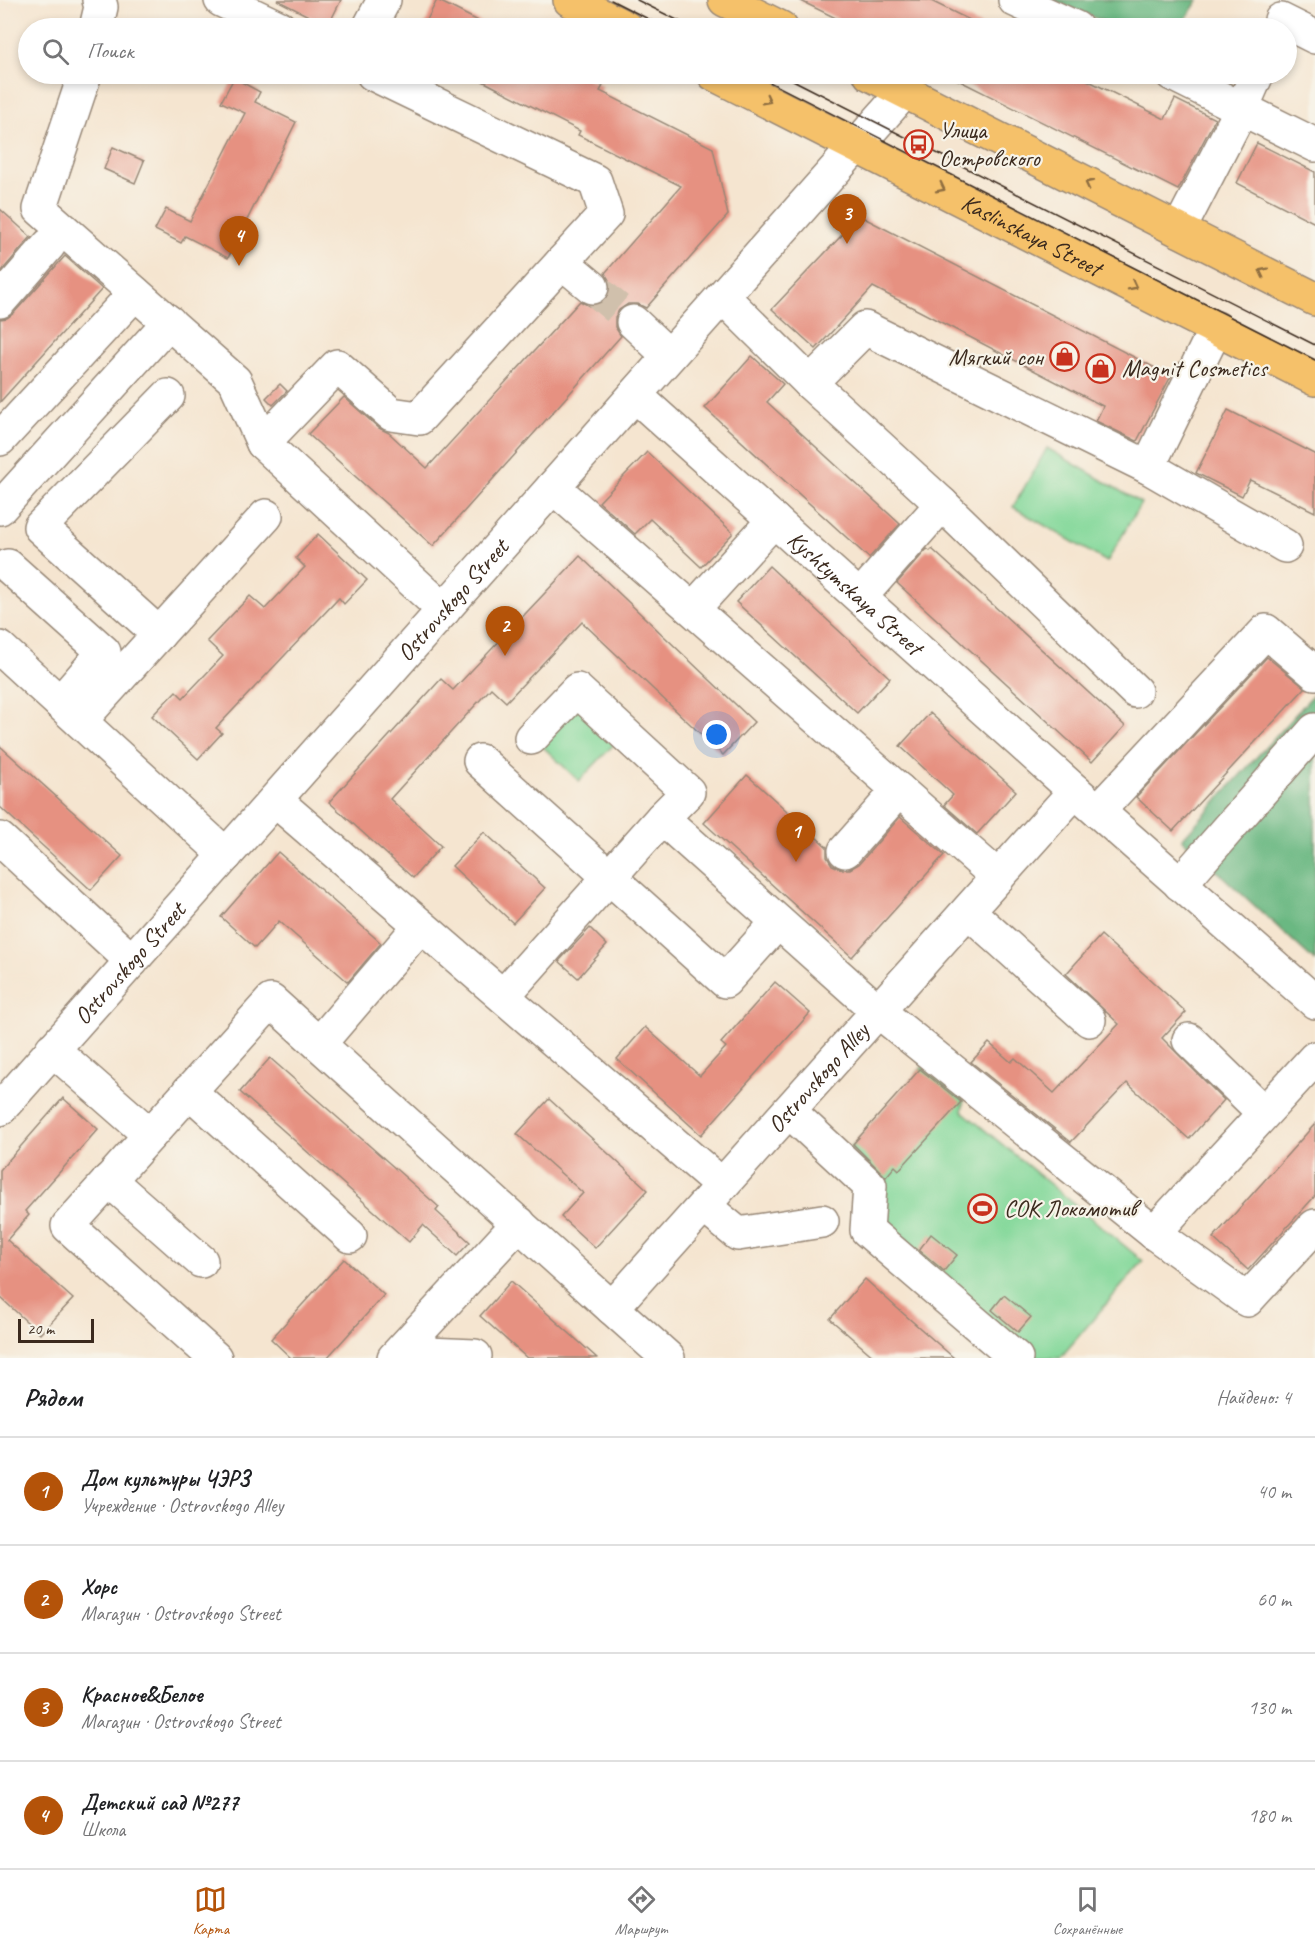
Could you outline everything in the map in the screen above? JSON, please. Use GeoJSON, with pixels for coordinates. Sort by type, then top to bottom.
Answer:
{"type":"FeatureCollection","features":[{"type":"Feature","properties":{"kind":"main road"},"geometry":{"type":"LineString","coordinates":[[570,0],[606,18]]}},
{"type":"Feature","properties":{"kind":"main road"},"geometry":{"type":"LineString","coordinates":[[726,0],[762,18]]}},
{"type":"Feature","properties":{"kind":"main road","name":"Kaslinskaya Street"},"geometry":{"type":"LineString","coordinates":[[734,84],[1315,379]]}},
{"type":"Feature","properties":{"kind":"main road"},"geometry":{"type":"LineString","coordinates":[[891,84],[1315,299]]}},
{"type":"Feature","properties":{"kind":"street"},"geometry":{"type":"LineString","coordinates":[[98,18],[101,7],[99,0]]}},
{"type":"Feature","properties":{"kind":"street"},"geometry":{"type":"LineString","coordinates":[[221,0],[259,18]]}},
{"type":"Feature","properties":{"kind":"street"},"geometry":{"type":"LineString","coordinates":[[374,18],[384,0]]}},
{"type":"Feature","properties":{"kind":"street"},"geometry":{"type":"LineString","coordinates":[[1015,0],[1054,18]]}},
{"type":"Feature","properties":{"kind":"street"},"geometry":{"type":"LineString","coordinates":[[1297,26],[1315,37]]}},
{"type":"Feature","properties":{"kind":"street"},"geometry":{"type":"LineString","coordinates":[[82,84],[40,209],[235,381],[263,443],[444,610]]}},
{"type":"Feature","properties":{"kind":"street"},"geometry":{"type":"LineString","coordinates":[[263,443],[337,366],[392,414],[419,418],[606,214],[595,181],[394,84]]}},
{"type":"Feature","properties":{"kind":"street"},"geometry":{"type":"LineString","coordinates":[[1193,84],[1315,144]]}},
{"type":"Feature","properties":{"kind":"street"},"geometry":{"type":"LineString","coordinates":[[1179,230],[1253,84]]}},
{"type":"Feature","properties":{"kind":"street","name":"Ostrovskogo Street"},"geometry":{"type":"LineString","coordinates":[[0,1109],[905,91]]}},
{"type":"Feature","properties":{"kind":"street"},"geometry":{"type":"LineString","coordinates":[[0,301],[50,245]]}},
{"type":"Feature","properties":{"kind":"street"},"geometry":{"type":"LineString","coordinates":[[562,262],[592,287]]}},
{"type":"Feature","properties":{"kind":"street"},"geometry":{"type":"LineString","coordinates":[[4,427],[135,292]]}},
{"type":"Feature","properties":{"kind":"street"},"geometry":{"type":"LineString","coordinates":[[723,297],[810,383],[942,504],[1135,691]]}},
{"type":"Feature","properties":{"kind":"street"},"geometry":{"type":"LineString","coordinates":[[0,508],[169,322]]}},
{"type":"Feature","properties":{"kind":"street"},"geometry":{"type":"LineString","coordinates":[[633,322],[669,356]]}},
{"type":"Feature","properties":{"kind":"street"},"geometry":{"type":"LineString","coordinates":[[810,383],[865,328],[1148,467],[1285,546]]}},
{"type":"Feature","properties":{"kind":"street"},"geometry":{"type":"LineString","coordinates":[[1148,467],[1216,328]]}},
{"type":"Feature","properties":{"kind":"street","name":"Kyshtymskaya Street"},"geometry":{"type":"LineString","coordinates":[[635,395],[1087,801],[1315,1002]]}},
{"type":"Feature","properties":{"kind":"street"},"geometry":{"type":"LineString","coordinates":[[159,634],[40,527],[168,396]]}},
{"type":"Feature","properties":{"kind":"street"},"geometry":{"type":"LineString","coordinates":[[553,487],[998,877]]}},
{"type":"Feature","properties":{"kind":"street"},"geometry":{"type":"LineString","coordinates":[[860,597],[942,504]]}},
{"type":"Feature","properties":{"kind":"street"},"geometry":{"type":"LineString","coordinates":[[70,712],[159,634],[266,516]]}},
{"type":"Feature","properties":{"kind":"street"},"geometry":{"type":"LineString","coordinates":[[693,609],[774,520]]}},
{"type":"Feature","properties":{"kind":"street"},"geometry":{"type":"LineString","coordinates":[[8,566],[104,652],[70,712]]}},
{"type":"Feature","properties":{"kind":"street","name":"Ostrovskogo Alley"},"geometry":{"type":"LineString","coordinates":[[612,1308],[998,877],[1087,801],[1266,631],[1315,673]]}},
{"type":"Feature","properties":{"kind":"street"},"geometry":{"type":"LineString","coordinates":[[0,648],[226,855]]}},
{"type":"Feature","properties":{"kind":"street"},"geometry":{"type":"LineString","coordinates":[[503,996],[688,792],[577,690],[531,738]]}},
{"type":"Feature","properties":{"kind":"street"},"geometry":{"type":"LineString","coordinates":[[1180,884],[1315,730]]}},
{"type":"Feature","properties":{"kind":"street"},"geometry":{"type":"LineString","coordinates":[[480,761],[725,981],[778,922]]}},
{"type":"Feature","properties":{"kind":"street"},"geometry":{"type":"LineString","coordinates":[[845,851],[899,790]]}},
{"type":"Feature","properties":{"kind":"street"},"geometry":{"type":"LineString","coordinates":[[275,800],[503,996],[713,1196],[738,1234],[822,1221]]}},
{"type":"Feature","properties":{"kind":"street"},"geometry":{"type":"LineString","coordinates":[[662,818],[878,1011],[1154,1233],[1247,1300],[1315,1226]]}},
{"type":"Feature","properties":{"kind":"street"},"geometry":{"type":"LineString","coordinates":[[0,839],[132,961]]}},
{"type":"Feature","properties":{"kind":"street"},"geometry":{"type":"LineString","coordinates":[[968,911],[1089,1020]]}},
{"type":"Feature","properties":{"kind":"street"},"geometry":{"type":"LineString","coordinates":[[319,1044],[420,926]]}},
{"type":"Feature","properties":{"kind":"street"},"geometry":{"type":"LineString","coordinates":[[215,1358],[68,1226],[271,1001],[668,1358]]}},
{"type":"Feature","properties":{"kind":"street"},"geometry":{"type":"LineString","coordinates":[[1189,1040],[1264,1113]]}},
{"type":"Feature","properties":{"kind":"street"},"geometry":{"type":"LineString","coordinates":[[52,1049],[150,1135]]}},
{"type":"Feature","properties":{"kind":"street"},"geometry":{"type":"LineString","coordinates":[[1154,1233],[1315,1058]]}},
{"type":"Feature","properties":{"kind":"street"},"geometry":{"type":"LineString","coordinates":[[189,1091],[350,1236]]}},
{"type":"Feature","properties":{"kind":"street"},"geometry":{"type":"LineString","coordinates":[[789,1111],[870,1186],[867,1230],[1016,1358]]}},
{"type":"Feature","properties":{"kind":"street"},"geometry":{"type":"LineString","coordinates":[[110,1180],[201,1261]]}},
{"type":"Feature","properties":{"kind":"street"},"geometry":{"type":"LineString","coordinates":[[394,1358],[519,1223]]}},
{"type":"Feature","properties":{"kind":"street"},"geometry":{"type":"LineString","coordinates":[[423,1358],[427,1354],[475,1356]]}},
{"type":"Feature","properties":{"kind":"green space"},"geometry":{"type":"Polygon","coordinates":[[[1052,0],[1198,0],[1186,18],[1095,18],[1052,0]]]}},
{"type":"Feature","properties":{"kind":"green space"},"geometry":{"type":"Polygon","coordinates":[[[1047,448],[1141,503],[1107,562],[1013,507],[1047,448]]]}},
{"type":"Feature","properties":{"kind":"green space"},"geometry":{"type":"Polygon","coordinates":[[[1315,693],[1315,961],[1182,839],[1315,693]]]}},
{"type":"Feature","properties":{"kind":"green space"},"geometry":{"type":"Polygon","coordinates":[[[576,703],[617,741],[579,781],[539,743],[576,703]]]}},
{"type":"Feature","properties":{"kind":"green space","name":"СОК Локомотив"},"geometry":{"type":"Polygon","coordinates":[[[925,1064],[964,1099],[962,1111],[1143,1261],[1060,1358],[1037,1358],[891,1236],[883,1180],[849,1149],[925,1064]]]}},
{"type":"Feature","properties":{"kind":"building"},"geometry":{"type":"Polygon","coordinates":[[[277,0],[341,0],[332,18],[312,18],[277,0]]]}},
{"type":"Feature","properties":{"kind":"building"},"geometry":{"type":"Polygon","coordinates":[[[437,0],[472,18],[428,18],[437,0]]]}},
{"type":"Feature","properties":{"kind":"building"},"geometry":{"type":"Polygon","coordinates":[[[799,0],[929,0],[966,18],[836,18],[799,0]]]}},
{"type":"Feature","properties":{"kind":"building"},"geometry":{"type":"Polygon","coordinates":[[[231,84],[245,84],[260,92],[255,102],[296,122],[228,258],[185,236],[181,243],[155,230],[166,209],[190,221],[245,113],[221,102],[231,84]]]}},
{"type":"Feature","properties":{"kind":"building"},"geometry":{"type":"Polygon","coordinates":[[[488,84],[599,84],[603,86],[600,91],[713,148],[728,215],[646,308],[638,304],[628,304],[619,310],[615,317],[615,327],[621,336],[433,546],[308,434],[344,397],[379,428],[389,433],[427,468],[580,301],[589,306],[598,305],[606,299],[610,290],[609,280],[605,273],[681,186],[578,135],[580,131],[488,84]]]}},
{"type":"Feature","properties":{"kind":"building"},"geometry":{"type":"Polygon","coordinates":[[[966,84],[1095,84],[1165,119],[1175,99],[1215,119],[1178,190],[966,84]]]}},
{"type":"Feature","properties":{"kind":"building"},"geometry":{"type":"Polygon","coordinates":[[[1257,143],[1315,172],[1315,223],[1237,183],[1257,143]]]}},
{"type":"Feature","properties":{"kind":"building"},"geometry":{"type":"Polygon","coordinates":[[[113,147],[144,161],[135,183],[104,169],[113,147]]]}},
{"type":"Feature","properties":{"kind":"building"},"geometry":{"type":"Polygon","coordinates":[[[0,209],[31,237],[0,273],[0,209]]]}},
{"type":"Feature","properties":{"kind":"building"},"geometry":{"type":"Polygon","coordinates":[[[860,216],[1171,376],[1137,441],[1096,421],[1103,406],[873,287],[816,349],[772,309],[860,216]]]}},
{"type":"Feature","properties":{"kind":"building"},"geometry":{"type":"Polygon","coordinates":[[[65,256],[102,289],[0,402],[0,319],[7,318],[14,313],[65,256]]]}},
{"type":"Feature","properties":{"kind":"building"},"geometry":{"type":"Polygon","coordinates":[[[752,356],[783,384],[767,402],[900,524],[869,558],[705,408],[752,356]]]}},
{"type":"Feature","properties":{"kind":"building"},"geometry":{"type":"Polygon","coordinates":[[[280,384],[287,391],[273,405],[266,398],[280,384]]]}},
{"type":"Feature","properties":{"kind":"building"},"geometry":{"type":"Polygon","coordinates":[[[1228,410],[1315,454],[1315,512],[1250,480],[1242,496],[1196,473],[1228,410]]]}},
{"type":"Feature","properties":{"kind":"building"},"geometry":{"type":"Polygon","coordinates":[[[647,452],[733,533],[701,567],[650,519],[635,534],[599,502],[647,452]]]}},
{"type":"Feature","properties":{"kind":"building"},"geometry":{"type":"Polygon","coordinates":[[[318,534],[367,580],[344,604],[339,598],[216,728],[222,733],[198,759],[152,716],[176,691],[183,698],[223,656],[207,641],[250,596],[265,609],[305,567],[296,558],[318,534]]]}},
{"type":"Feature","properties":{"kind":"building"},"geometry":{"type":"Polygon","coordinates":[[[927,549],[930,551],[932,549],[1125,726],[1092,762],[897,583],[927,549]]]}},
{"type":"Feature","properties":{"kind":"building"},"geometry":{"type":"Polygon","coordinates":[[[580,556],[754,722],[723,755],[582,622],[506,702],[491,688],[390,799],[441,846],[413,878],[329,802],[441,679],[453,690],[580,556]]]}},
{"type":"Feature","properties":{"kind":"building"},"geometry":{"type":"Polygon","coordinates":[[[769,566],[890,678],[857,713],[736,602],[769,566]]]}},
{"type":"Feature","properties":{"kind":"building"},"geometry":{"type":"Polygon","coordinates":[[[1267,657],[1305,688],[1173,831],[1136,797],[1267,657]]]}},
{"type":"Feature","properties":{"kind":"building"},"geometry":{"type":"Polygon","coordinates":[[[930,713],[1016,791],[977,834],[944,805],[953,795],[900,746],[930,713]]]}},
{"type":"Feature","properties":{"kind":"building"},"geometry":{"type":"Polygon","coordinates":[[[0,746],[122,856],[91,890],[0,807],[0,746]]]}},
{"type":"Feature","properties":{"kind":"building"},"geometry":{"type":"Polygon","coordinates":[[[747,775],[827,847],[827,857],[832,865],[841,869],[850,869],[859,864],[900,817],[944,855],[852,957],[704,823],[747,775]]]}},
{"type":"Feature","properties":{"kind":"building"},"geometry":{"type":"Polygon","coordinates":[[[484,832],[545,888],[513,923],[452,866],[484,832]]]}},
{"type":"Feature","properties":{"kind":"building"},"geometry":{"type":"Polygon","coordinates":[[[278,852],[381,943],[348,982],[279,921],[255,948],[221,917],[278,852]]]}},
{"type":"Feature","properties":{"kind":"building"},"geometry":{"type":"Polygon","coordinates":[[[590,928],[607,945],[578,978],[559,961],[590,928]]]}},
{"type":"Feature","properties":{"kind":"building"},"geometry":{"type":"Polygon","coordinates":[[[1101,935],[1186,1012],[1162,1038],[1224,1100],[1189,1139],[1127,1083],[1071,1142],[971,1062],[989,1043],[1011,1062],[1015,1058],[1054,1093],[1119,1024],[1066,974],[1101,935]]]}},
{"type":"Feature","properties":{"kind":"building"},"geometry":{"type":"Polygon","coordinates":[[[775,982],[810,1013],[701,1135],[617,1059],[645,1027],[700,1076],[726,1047],[721,1043],[775,982]]]}},
{"type":"Feature","properties":{"kind":"building"},"geometry":{"type":"Polygon","coordinates":[[[270,1058],[439,1207],[436,1211],[470,1242],[457,1256],[423,1225],[409,1242],[240,1092],[270,1058]]]}},
{"type":"Feature","properties":{"kind":"building"},"geometry":{"type":"Polygon","coordinates":[[[920,1069],[961,1102],[899,1170],[895,1166],[886,1177],[853,1144],[920,1069]]]}},
{"type":"Feature","properties":{"kind":"building"},"geometry":{"type":"Polygon","coordinates":[[[63,1098],[98,1129],[25,1211],[29,1215],[7,1240],[73,1299],[40,1334],[0,1297],[0,1170],[63,1098]]]}},
{"type":"Feature","properties":{"kind":"building"},"geometry":{"type":"Polygon","coordinates":[[[549,1099],[648,1190],[595,1248],[561,1217],[583,1193],[517,1134],[549,1099]]]}},
{"type":"Feature","properties":{"kind":"building"},"geometry":{"type":"Polygon","coordinates":[[[1315,1124],[1315,1196],[1248,1270],[1213,1238],[1315,1124]]]}},
{"type":"Feature","properties":{"kind":"building"},"geometry":{"type":"Polygon","coordinates":[[[931,1234],[957,1255],[944,1271],[919,1250],[931,1234]]]}},
{"type":"Feature","properties":{"kind":"building"},"geometry":{"type":"Polygon","coordinates":[[[344,1259],[384,1295],[327,1358],[291,1358],[271,1339],[344,1259]]]}},
{"type":"Feature","properties":{"kind":"building"},"geometry":{"type":"Polygon","coordinates":[[[865,1279],[954,1358],[875,1358],[830,1319],[865,1279]]]}},
{"type":"Feature","properties":{"kind":"building"},"geometry":{"type":"Polygon","coordinates":[[[511,1281],[597,1358],[527,1358],[480,1316],[511,1281]]]}},
{"type":"Feature","properties":{"kind":"building"},"geometry":{"type":"Polygon","coordinates":[[[1004,1295],[1031,1317],[1018,1332],[992,1310],[1004,1295]]]}},
{"type":"Feature","properties":{"kind":"tunnel"},"geometry":{"type":"LineString","coordinates":[[592,287],[633,322]]}},
{"type":"Feature","properties":{"kind":"tram line"},"geometry":{"type":"LineString","coordinates":[[611,0],[646,18]]}},
{"type":"Feature","properties":{"kind":"tram line"},"geometry":{"type":"LineString","coordinates":[[637,0],[673,18]]}},
{"type":"Feature","properties":{"kind":"tram line"},"geometry":{"type":"LineString","coordinates":[[774,84],[1315,360]]}},
{"type":"Feature","properties":{"kind":"tram line"},"geometry":{"type":"LineString","coordinates":[[801,84],[1315,345]]}},
{"type":"Feature","properties":{"kind":"place","name":"Улица Островского"},"geometry":{"type":"Point","coordinates":[918,144]}},
{"type":"Feature","properties":{"kind":"place","name":"Красное&Белое"},"geometry":{"type":"Point","coordinates":[847,244]}},
{"type":"Feature","properties":{"kind":"place","name":"Детский сад №277"},"geometry":{"type":"Point","coordinates":[239,266]}},
{"type":"Feature","properties":{"kind":"place","name":"Мягкий сон"},"geometry":{"type":"Point","coordinates":[1064,357]}},
{"type":"Feature","properties":{"kind":"place","name":"Magnit Cosmetics"},"geometry":{"type":"Point","coordinates":[1101,368]}},
{"type":"Feature","properties":{"kind":"place","name":"Хорс"},"geometry":{"type":"Point","coordinates":[505,656]}},
{"type":"Feature","properties":{"kind":"place","name":"Дом культуры ЧЭРЗ"},"geometry":{"type":"Point","coordinates":[796,862]}},
{"type":"Feature","properties":{"kind":"place","name":"СОК Локомотив"},"geometry":{"type":"Point","coordinates":[983,1208]}}]}
